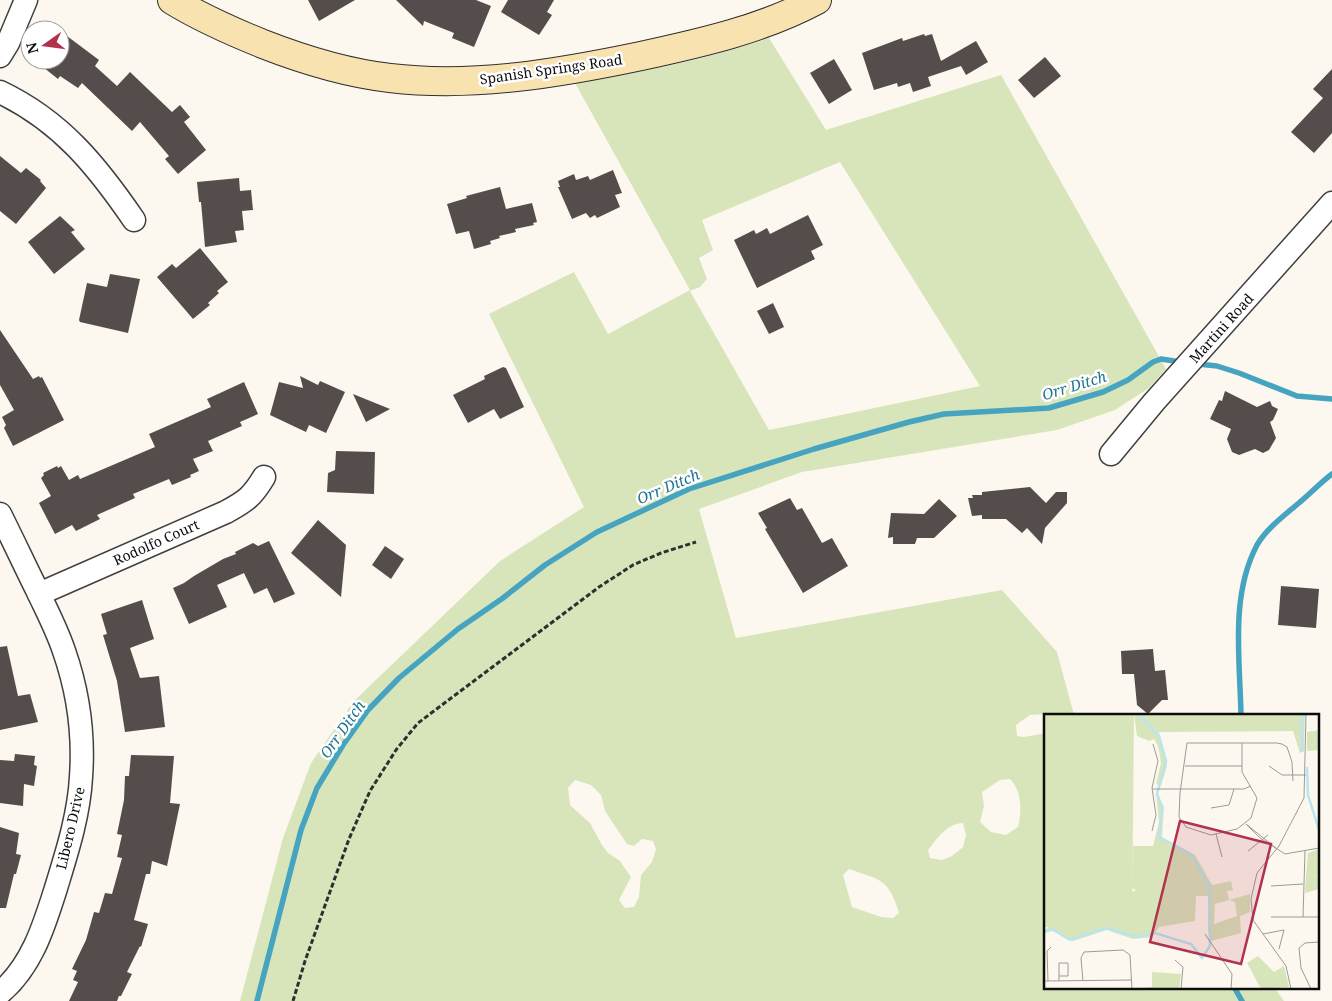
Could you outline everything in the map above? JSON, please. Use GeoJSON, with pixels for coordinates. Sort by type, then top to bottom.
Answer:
{"type":"FeatureCollection","features":[{"type":"Feature","properties":{"kind":"street"},"geometry":{"type":"LineString","coordinates":[[0,56],[8,43],[26,0]]}},
{"type":"Feature","properties":{"kind":"street","name":"Spanish Springs Road"},"geometry":{"type":"LineString","coordinates":[[172,0],[213,23],[307,60],[367,75],[432,81],[478,80],[527,75],[674,49],[765,23],[794,12],[816,0]]}},
{"type":"Feature","properties":{"kind":"street"},"geometry":{"type":"LineString","coordinates":[[0,92],[30,108],[70,139],[109,182],[134,220]]}},
{"type":"Feature","properties":{"kind":"street","name":"Martini Road"},"geometry":{"type":"LineString","coordinates":[[1111,454],[1154,402],[1332,203]]}},
{"type":"Feature","properties":{"kind":"street","name":"Rodolfo Court"},"geometry":{"type":"LineString","coordinates":[[39,594],[226,512],[242,503],[254,493],[264,477]]}},
{"type":"Feature","properties":{"kind":"street","name":"Libero Drive"},"geometry":{"type":"LineString","coordinates":[[0,514],[64,650],[74,684],[80,715],[82,747],[77,812],[70,843],[44,925],[35,948],[20,971],[0,993]]}},
{"type":"Feature","properties":{"kind":"path"},"geometry":{"type":"LineString","coordinates":[[293,1001],[305,961],[356,823],[376,783],[396,750],[418,723],[526,640],[605,583],[633,565],[661,553],[696,542]]}},
{"type":"Feature","properties":{"kind":"green space"},"geometry":{"type":"Polygon","coordinates":[[[769,38],[826,130],[1001,75],[1166,369],[1149,388],[1115,410],[1057,430],[802,472],[699,509],[736,638],[1002,590],[1057,652],[1074,714],[1030,715],[1016,725],[1017,736],[1024,737],[1044,733],[1044,988],[1275,988],[1284,1001],[240,1001],[283,838],[311,763],[353,702],[500,561],[584,507],[489,314],[574,272],[608,334],[690,290],[575,83],[673,65],[769,38]],[[840,162],[702,220],[713,250],[699,258],[707,279],[700,287],[690,291],[769,430],[980,386],[840,162]],[[1010,779],[1000,780],[982,792],[984,806],[980,822],[991,832],[1006,835],[1018,827],[1020,814],[1019,795],[1010,779]],[[575,780],[568,788],[570,805],[590,823],[608,853],[620,861],[631,877],[619,900],[625,908],[634,907],[639,897],[641,875],[652,862],[656,849],[653,841],[642,839],[634,846],[627,844],[605,811],[601,795],[591,785],[575,780]],[[963,823],[952,826],[943,832],[928,850],[930,858],[942,860],[952,856],[963,847],[966,835],[963,823]],[[849,869],[843,875],[852,907],[881,917],[893,918],[899,913],[891,893],[882,882],[849,869]]]}},
{"type":"Feature","properties":{"kind":"building"},"geometry":{"type":"Polygon","coordinates":[[[308,0],[355,0],[319,21],[308,0]]]}},
{"type":"Feature","properties":{"kind":"building"},"geometry":{"type":"Polygon","coordinates":[[[396,0],[476,0],[491,6],[474,47],[452,38],[454,33],[424,21],[423,26],[396,0]]]}},
{"type":"Feature","properties":{"kind":"building"},"geometry":{"type":"Polygon","coordinates":[[[508,0],[554,0],[547,12],[552,15],[539,35],[501,12],[508,0]]]}},
{"type":"Feature","properties":{"kind":"building"},"geometry":{"type":"Polygon","coordinates":[[[924,34],[925,36],[932,34],[941,61],[976,41],[988,62],[966,75],[961,66],[928,77],[931,86],[913,92],[910,83],[898,87],[897,83],[874,90],[862,53],[902,38],[903,41],[924,34]]]}},
{"type":"Feature","properties":{"kind":"building"},"geometry":{"type":"Polygon","coordinates":[[[70,38],[99,60],[95,66],[117,86],[130,72],[172,112],[180,105],[190,117],[184,122],[206,150],[178,174],[165,159],[169,156],[140,122],[132,131],[82,83],[78,88],[60,76],[58,79],[47,70],[70,70],[70,38]]]}},
{"type":"Feature","properties":{"kind":"building"},"geometry":{"type":"Polygon","coordinates":[[[1045,57],[1061,76],[1034,98],[1018,80],[1045,57]]]}},
{"type":"Feature","properties":{"kind":"building"},"geometry":{"type":"Polygon","coordinates":[[[834,59],[852,90],[829,104],[810,73],[834,59]]]}},
{"type":"Feature","properties":{"kind":"building"},"geometry":{"type":"Polygon","coordinates":[[[1332,69],[1332,133],[1314,153],[1291,132],[1323,98],[1313,89],[1332,69]]]}},
{"type":"Feature","properties":{"kind":"building"},"geometry":{"type":"Polygon","coordinates":[[[0,156],[21,173],[26,168],[41,180],[46,188],[16,224],[0,211],[0,156]]]}},
{"type":"Feature","properties":{"kind":"building"},"geometry":{"type":"Polygon","coordinates":[[[613,170],[622,193],[615,195],[620,207],[597,218],[595,215],[590,218],[586,213],[572,219],[558,187],[560,187],[558,181],[574,174],[576,180],[588,176],[590,180],[613,170]]]}},
{"type":"Feature","properties":{"kind":"building"},"geometry":{"type":"Polygon","coordinates":[[[239,178],[240,191],[251,190],[253,210],[242,211],[244,230],[235,231],[237,242],[205,247],[201,202],[199,202],[197,182],[239,178]]]}},
{"type":"Feature","properties":{"kind":"building"},"geometry":{"type":"Polygon","coordinates":[[[500,187],[506,209],[532,203],[537,222],[533,223],[534,225],[515,229],[516,232],[499,236],[500,238],[490,241],[491,244],[474,249],[469,231],[456,234],[447,204],[467,198],[466,196],[500,187]]]}},
{"type":"Feature","properties":{"kind":"building"},"geometry":{"type":"Polygon","coordinates":[[[808,215],[823,245],[811,251],[815,259],[757,288],[734,240],[754,230],[756,234],[767,228],[770,234],[808,215]]]}},
{"type":"Feature","properties":{"kind":"building"},"geometry":{"type":"Polygon","coordinates":[[[60,216],[75,230],[71,232],[85,249],[54,274],[28,242],[60,216]]]}},
{"type":"Feature","properties":{"kind":"building"},"geometry":{"type":"Polygon","coordinates":[[[200,248],[228,282],[217,291],[219,293],[208,303],[210,305],[193,319],[157,277],[172,264],[176,268],[200,248]]]}},
{"type":"Feature","properties":{"kind":"building"},"geometry":{"type":"Polygon","coordinates":[[[110,274],[140,279],[128,333],[80,322],[79,320],[87,283],[107,287],[110,274]]]}},
{"type":"Feature","properties":{"kind":"building"},"geometry":{"type":"Polygon","coordinates":[[[773,303],[784,327],[769,334],[757,311],[773,303]]]}},
{"type":"Feature","properties":{"kind":"building"},"geometry":{"type":"Polygon","coordinates":[[[0,330],[33,379],[39,376],[40,378],[42,377],[64,420],[13,446],[4,428],[6,425],[2,417],[14,410],[0,385],[0,330]]]}},
{"type":"Feature","properties":{"kind":"building"},"geometry":{"type":"Polygon","coordinates":[[[503,367],[506,368],[524,407],[500,419],[494,409],[468,423],[453,395],[485,379],[484,376],[503,367]]]}},
{"type":"Feature","properties":{"kind":"building"},"geometry":{"type":"Polygon","coordinates":[[[300,376],[318,385],[320,381],[345,392],[326,433],[309,425],[306,432],[270,415],[279,382],[303,388],[300,376]]]}},
{"type":"Feature","properties":{"kind":"building"},"geometry":{"type":"Polygon","coordinates":[[[244,382],[258,414],[240,422],[242,426],[208,441],[213,451],[193,459],[199,471],[190,475],[191,477],[172,485],[169,479],[133,494],[135,498],[97,515],[100,519],[76,531],[72,525],[55,534],[39,503],[51,496],[41,478],[44,475],[43,473],[61,466],[69,480],[78,475],[80,479],[155,447],[149,434],[211,407],[207,399],[244,382]]]}},
{"type":"Feature","properties":{"kind":"building"},"geometry":{"type":"Polygon","coordinates":[[[1225,391],[1257,407],[1270,401],[1272,406],[1278,409],[1273,420],[1270,422],[1276,438],[1269,450],[1263,453],[1255,449],[1239,455],[1232,452],[1227,439],[1231,429],[1210,419],[1219,400],[1222,401],[1225,391]]]}},
{"type":"Feature","properties":{"kind":"building"},"geometry":{"type":"Polygon","coordinates":[[[353,394],[390,409],[366,422],[353,394]]]}},
{"type":"Feature","properties":{"kind":"building"},"geometry":{"type":"Polygon","coordinates":[[[336,451],[375,452],[374,494],[327,492],[328,473],[335,470],[336,451]]]}},
{"type":"Feature","properties":{"kind":"building"},"geometry":{"type":"Polygon","coordinates":[[[1030,487],[1046,503],[1056,492],[1067,492],[1067,503],[1045,528],[1042,544],[1027,528],[1022,533],[1006,519],[982,519],[982,515],[972,516],[968,498],[973,498],[972,495],[982,495],[982,492],[1030,487]]]}},
{"type":"Feature","properties":{"kind":"building"},"geometry":{"type":"Polygon","coordinates":[[[790,498],[797,510],[802,508],[822,543],[832,538],[848,566],[803,593],[765,529],[767,528],[758,513],[790,498]]]}},
{"type":"Feature","properties":{"kind":"building"},"geometry":{"type":"Polygon","coordinates":[[[939,499],[957,516],[934,538],[917,538],[915,544],[893,544],[893,537],[888,538],[891,513],[924,514],[939,499]]]}},
{"type":"Feature","properties":{"kind":"building"},"geometry":{"type":"Polygon","coordinates":[[[318,520],[346,545],[341,597],[291,553],[318,520]]]}},
{"type":"Feature","properties":{"kind":"building"},"geometry":{"type":"Polygon","coordinates":[[[269,541],[295,594],[274,603],[267,588],[254,594],[244,573],[217,585],[227,607],[189,624],[173,588],[253,543],[258,546],[269,541]]]}},
{"type":"Feature","properties":{"kind":"building"},"geometry":{"type":"Polygon","coordinates":[[[385,546],[404,559],[391,579],[372,565],[385,546]]]}},
{"type":"Feature","properties":{"kind":"building"},"geometry":{"type":"Polygon","coordinates":[[[1281,586],[1319,589],[1316,628],[1278,625],[1281,586]]]}},
{"type":"Feature","properties":{"kind":"building"},"geometry":{"type":"Polygon","coordinates":[[[142,600],[154,639],[130,648],[140,678],[159,676],[165,727],[125,732],[117,681],[103,635],[107,634],[101,614],[142,600]]]}},
{"type":"Feature","properties":{"kind":"building"},"geometry":{"type":"Polygon","coordinates":[[[7,646],[18,696],[30,694],[38,722],[0,730],[0,647],[7,646]]]}},
{"type":"Feature","properties":{"kind":"building"},"geometry":{"type":"Polygon","coordinates":[[[1153,649],[1155,671],[1165,670],[1168,700],[1162,700],[1148,714],[1137,705],[1134,674],[1122,674],[1121,651],[1153,649]]]}},
{"type":"Feature","properties":{"kind":"building"},"geometry":{"type":"Polygon","coordinates":[[[15,754],[35,756],[34,765],[37,766],[34,786],[24,784],[23,806],[0,803],[0,760],[14,761],[15,754]]]}},
{"type":"Feature","properties":{"kind":"building"},"geometry":{"type":"Polygon","coordinates":[[[131,755],[174,756],[170,803],[180,804],[167,866],[152,861],[150,874],[146,874],[134,920],[148,924],[141,947],[127,972],[132,974],[121,996],[119,996],[117,1001],[69,1001],[78,982],[73,980],[77,971],[72,969],[86,940],[94,912],[99,913],[105,893],[112,894],[122,858],[117,857],[122,835],[117,834],[124,800],[125,776],[129,776],[131,755]]]}},
{"type":"Feature","properties":{"kind":"building"},"geometry":{"type":"Polygon","coordinates":[[[0,827],[19,833],[16,854],[21,855],[16,874],[14,874],[6,908],[0,908],[0,827]]]}},
{"type":"Feature","properties":{"kind":"waterway","name":"Orr Ditch"},"geometry":{"type":"LineString","coordinates":[[257,1001],[301,830],[317,788],[343,745],[368,710],[399,678],[458,629],[503,598],[545,565],[597,532],[689,489],[814,449],[944,414],[1049,408],[1103,392],[1128,380],[1153,362],[1161,359],[1181,362]]}},
{"type":"Feature","properties":{"kind":"waterway","name":"Orr Ditch"},"geometry":{"type":"LineString","coordinates":[[1198,364],[1217,366],[1239,373],[1297,396],[1332,399]]}},
{"type":"Feature","properties":{"kind":"waterway","name":"Orr Ditch"},"geometry":{"type":"LineString","coordinates":[[1241,714],[1238,628],[1243,585],[1249,565],[1257,545],[1266,533],[1332,474]]}},
{"type":"Feature","properties":{"kind":"waterway","name":"Orr Ditch"},"geometry":{"type":"LineString","coordinates":[[1235,988],[1242,1001]]}}]}
